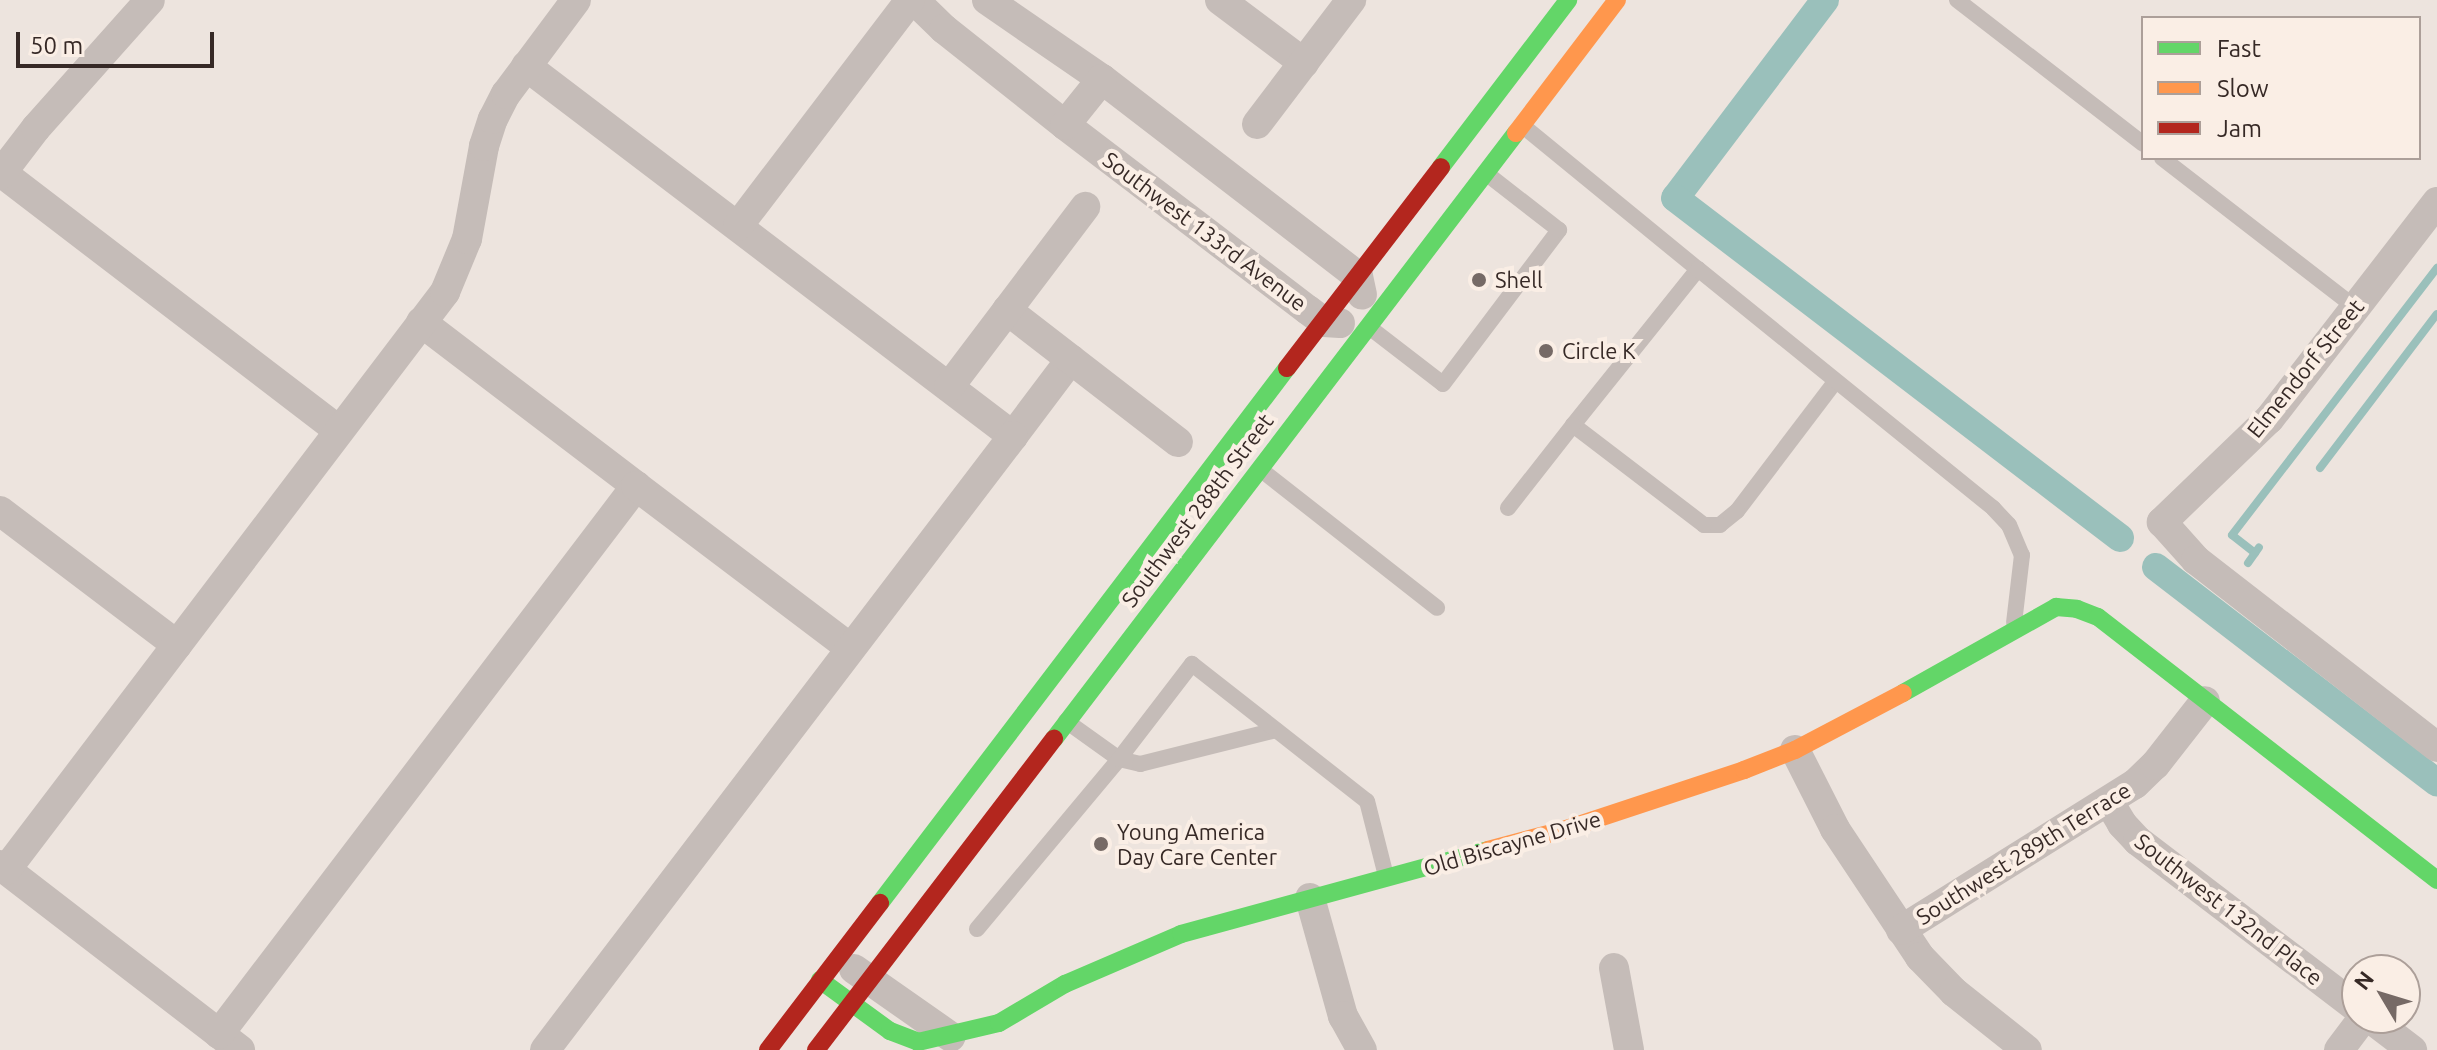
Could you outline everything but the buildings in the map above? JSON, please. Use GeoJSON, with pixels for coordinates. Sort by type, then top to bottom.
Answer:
{"type":"FeatureCollection","features":[{"type":"Feature","properties":{"kind":"main road","name":"Southwest 288th Street"},"geometry":{"type":"LineString","coordinates":[[768,1050],[1568,0]]}},
{"type":"Feature","properties":{"kind":"main road","name":"Southwest 288th Street"},"geometry":{"type":"LineString","coordinates":[[816,1050],[1617,0]]}},
{"type":"Feature","properties":{"kind":"main road","name":"Old Biscayne Drive"},"geometry":{"type":"LineString","coordinates":[[829,968],[851,1004],[904,1038],[956,1044],[1065,984],[1145,948],[1230,919],[1622,811],[1795,750],[1934,678],[2056,607],[2098,617],[2205,701]]}},
{"type":"Feature","properties":{"kind":"main road"},"geometry":{"type":"LineString","coordinates":[[1035,699],[1066,721]]}},
{"type":"Feature","properties":{"kind":"main road"},"geometry":{"type":"LineString","coordinates":[[2205,701],[2437,880]]}},
{"type":"Feature","properties":{"kind":"street"},"geometry":{"type":"LineString","coordinates":[[150,0],[36,128],[1,174],[339,431]]}},
{"type":"Feature","properties":{"kind":"street"},"geometry":{"type":"LineString","coordinates":[[576,0],[526,66],[493,119],[484,146],[474,212],[445,292],[3,868],[230,1042],[636,486]]}},
{"type":"Feature","properties":{"kind":"street"},"geometry":{"type":"LineString","coordinates":[[738,226],[912,0]]}},
{"type":"Feature","properties":{"kind":"street","name":"Southwest 133rd Avenue"},"geometry":{"type":"LineString","coordinates":[[912,0],[1065,125],[1324,322],[1368,326]]}},
{"type":"Feature","properties":{"kind":"street"},"geometry":{"type":"LineString","coordinates":[[987,0],[1102,79],[1358,276],[1368,326]]}},
{"type":"Feature","properties":{"kind":"street"},"geometry":{"type":"LineString","coordinates":[[1220,0],[1304,63]]}},
{"type":"Feature","properties":{"kind":"street"},"geometry":{"type":"LineString","coordinates":[[1257,124],[1351,0]]}},
{"type":"Feature","properties":{"kind":"street"},"geometry":{"type":"LineString","coordinates":[[526,66],[1013,436]]}},
{"type":"Feature","properties":{"kind":"street"},"geometry":{"type":"LineString","coordinates":[[1065,125],[1102,79]]}},
{"type":"Feature","properties":{"kind":"street","name":"Elmendorf Street"},"geometry":{"type":"LineString","coordinates":[[2437,202],[2269,419],[2162,522],[2196,560],[2437,747]]}},
{"type":"Feature","properties":{"kind":"street"},"geometry":{"type":"LineString","coordinates":[[949,387],[1085,207]]}},
{"type":"Feature","properties":{"kind":"street"},"geometry":{"type":"LineString","coordinates":[[1007,310],[1178,442]]}},
{"type":"Feature","properties":{"kind":"street"},"geometry":{"type":"LineString","coordinates":[[421,322],[850,648]]}},
{"type":"Feature","properties":{"kind":"street"},"geometry":{"type":"LineString","coordinates":[[545,1050],[1071,359]]}},
{"type":"Feature","properties":{"kind":"street"},"geometry":{"type":"LineString","coordinates":[[0,511],[177,645]]}},
{"type":"Feature","properties":{"kind":"street","name":"Southwest 289th Terrace"},"geometry":{"type":"LineString","coordinates":[[1901,930],[2109,802],[2155,765],[2205,701]]}},
{"type":"Feature","properties":{"kind":"street"},"geometry":{"type":"LineString","coordinates":[[1795,750],[1835,829],[1920,957],[1954,992],[2027,1050]]}},
{"type":"Feature","properties":{"kind":"street","name":"Southwest 132nd Place"},"geometry":{"type":"LineString","coordinates":[[2109,802],[2122,824],[2138,841],[2341,996]]}},
{"type":"Feature","properties":{"kind":"street"},"geometry":{"type":"LineString","coordinates":[[1310,898],[1343,1016],[1362,1050]]}},
{"type":"Feature","properties":{"kind":"street"},"geometry":{"type":"LineString","coordinates":[[829,968],[869,980],[956,1044]]}},
{"type":"Feature","properties":{"kind":"street"},"geometry":{"type":"LineString","coordinates":[[1614,968],[1629,1050]]}},
{"type":"Feature","properties":{"kind":"street"},"geometry":{"type":"LineString","coordinates":[[2391,1034],[2412,1050]]}},
{"type":"Feature","properties":{"kind":"lane"},"geometry":{"type":"LineString","coordinates":[[1957,0],[2141,142]]}},
{"type":"Feature","properties":{"kind":"lane"},"geometry":{"type":"LineString","coordinates":[[1522,125],[2009,525],[2022,555],[2013,632]]}},
{"type":"Feature","properties":{"kind":"lane"},"geometry":{"type":"LineString","coordinates":[[2165,160],[2355,307]]}},
{"type":"Feature","properties":{"kind":"lane"},"geometry":{"type":"LineString","coordinates":[[1368,326],[1443,384],[1559,230],[1486,173]]}},
{"type":"Feature","properties":{"kind":"lane"},"geometry":{"type":"LineString","coordinates":[[1508,508],[1698,269]]}},
{"type":"Feature","properties":{"kind":"lane"},"geometry":{"type":"LineString","coordinates":[[1573,425],[1704,525],[1720,525],[1737,511],[1835,382]]}},
{"type":"Feature","properties":{"kind":"lane"},"geometry":{"type":"LineString","coordinates":[[1258,468],[1437,608]]}},
{"type":"Feature","properties":{"kind":"lane"},"geometry":{"type":"LineString","coordinates":[[977,929],[1119,759],[1192,664],[1367,801],[1387,878]]}},
{"type":"Feature","properties":{"kind":"lane"},"geometry":{"type":"LineString","coordinates":[[1066,721],[1119,759],[1140,764],[1276,730]]}},
{"type":"Feature","properties":{"kind":"waterway"},"geometry":{"type":"LineString","coordinates":[[1825,0],[1675,198],[2120,538]]}},
{"type":"Feature","properties":{"kind":"waterway"},"geometry":{"type":"LineString","coordinates":[[2255,553],[2232,535],[2437,268]]}},
{"type":"Feature","properties":{"kind":"waterway"},"geometry":{"type":"LineString","coordinates":[[2320,468],[2437,314]]}},
{"type":"Feature","properties":{"kind":"waterway"},"geometry":{"type":"LineString","coordinates":[[2248,563],[2259,547]]}},
{"type":"Feature","properties":{"kind":"waterway"},"geometry":{"type":"LineString","coordinates":[[2156,567],[2437,783]]}},
{"type":"Feature","properties":{"kind":"traffic: fast"},"geometry":{"type":"LineString","coordinates":[[1441,167],[1568,0]]}},
{"type":"Feature","properties":{"kind":"traffic: fast"},"geometry":{"type":"LineString","coordinates":[[1054,739],[1516,133]]}},
{"type":"Feature","properties":{"kind":"traffic: fast"},"geometry":{"type":"LineString","coordinates":[[880,903],[1287,368]]}},
{"type":"Feature","properties":{"kind":"traffic: fast"},"geometry":{"type":"LineString","coordinates":[[1903,693],[2056,607],[2077,609],[2098,617],[2437,880]]}},
{"type":"Feature","properties":{"kind":"traffic: fast"},"geometry":{"type":"LineString","coordinates":[[820,980],[890,1031],[918,1042],[999,1023],[1065,984],[1181,934],[1488,850]]}},
{"type":"Feature","properties":{"kind":"traffic: slow"},"geometry":{"type":"LineString","coordinates":[[1516,133],[1617,0]]}},
{"type":"Feature","properties":{"kind":"traffic: slow"},"geometry":{"type":"LineString","coordinates":[[1488,850],[1563,830],[1744,770],[1795,750],[1903,693]]}},
{"type":"Feature","properties":{"kind":"traffic: jam"},"geometry":{"type":"LineString","coordinates":[[1287,368],[1441,167]]}},
{"type":"Feature","properties":{"kind":"traffic: jam"},"geometry":{"type":"LineString","coordinates":[[816,1050],[1054,739]]}},
{"type":"Feature","properties":{"kind":"traffic: jam"},"geometry":{"type":"LineString","coordinates":[[768,1050],[880,903]]}},
{"type":"Feature","properties":{"kind":"place","name":"Shell"},"geometry":{"type":"Point","coordinates":[1479,280]}},
{"type":"Feature","properties":{"kind":"place","name":"Circle K"},"geometry":{"type":"Point","coordinates":[1546,351]}},
{"type":"Feature","properties":{"kind":"place","name":"Young America Day Care Center"},"geometry":{"type":"Point","coordinates":[1101,844]}}]}
